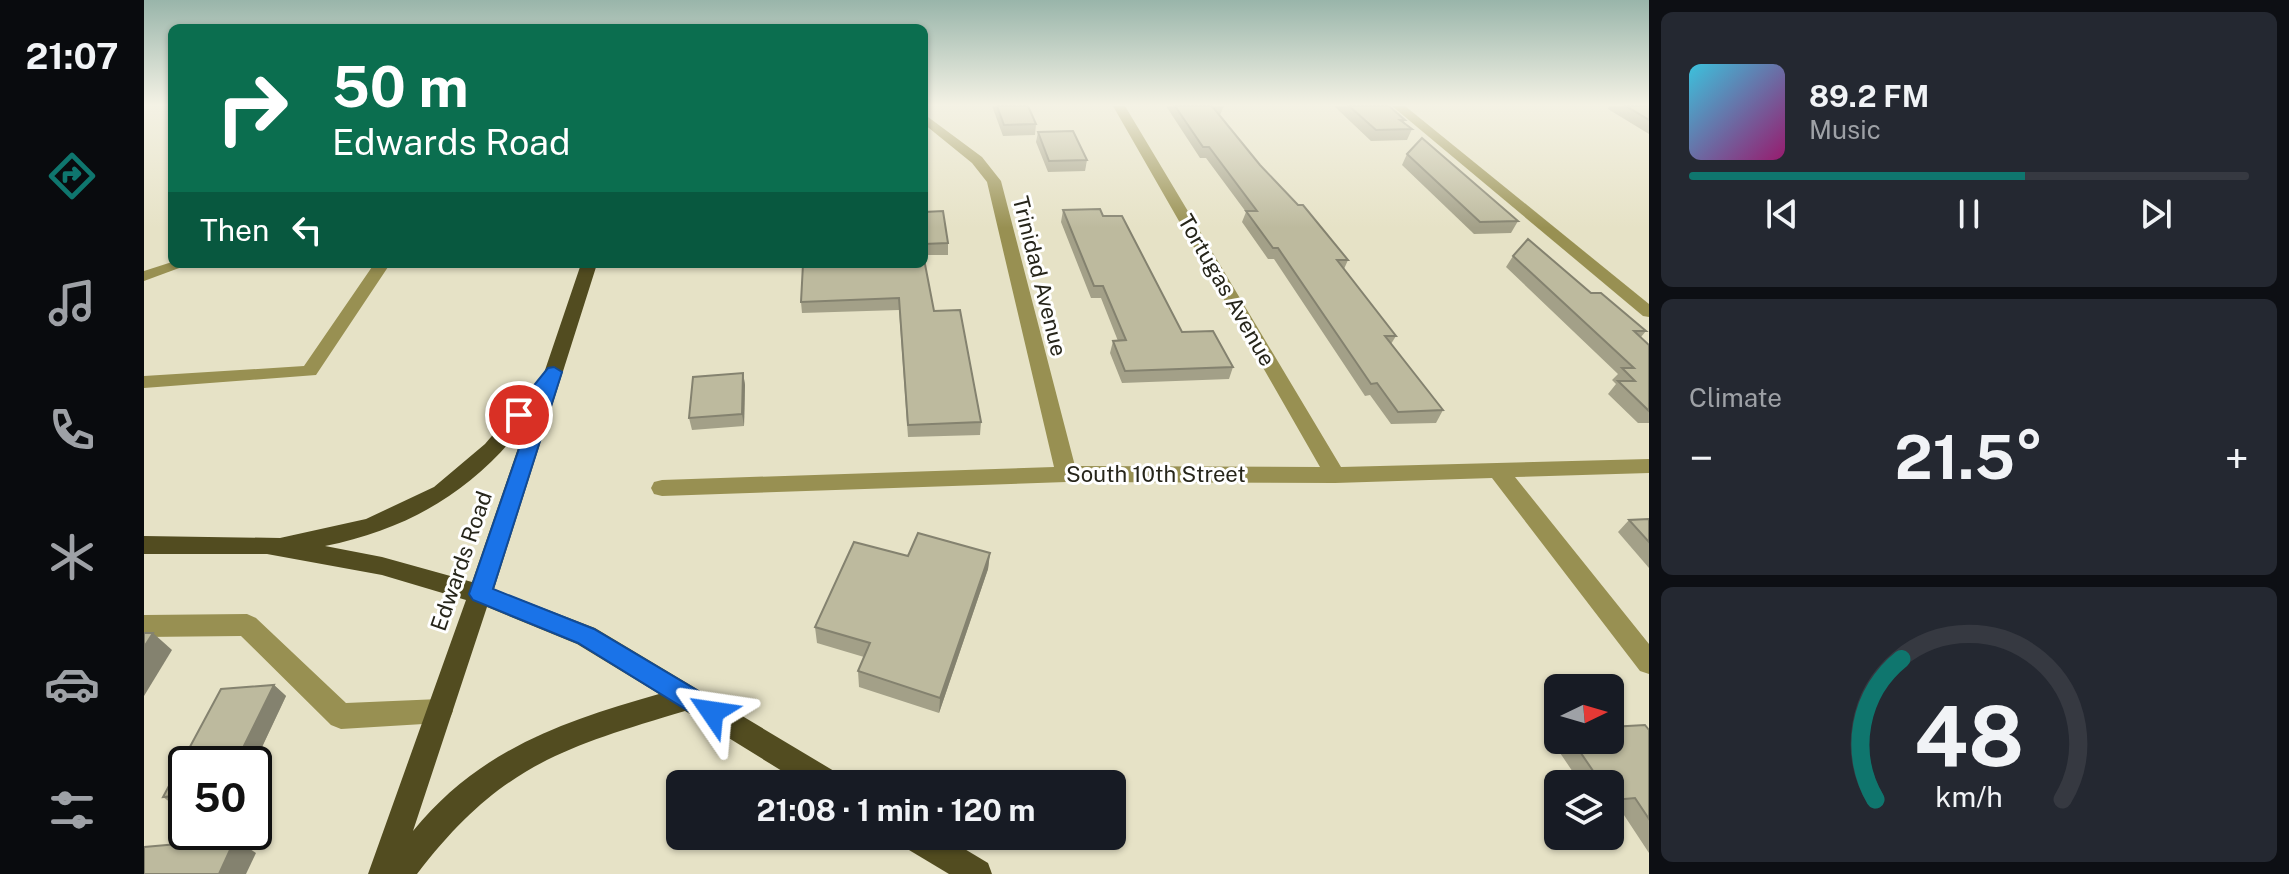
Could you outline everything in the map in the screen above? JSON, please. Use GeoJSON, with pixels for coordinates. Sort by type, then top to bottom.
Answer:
{"type":"FeatureCollection","features":[{"type":"Feature","properties":{"kind":"main road","name":"Edwards Road"},"geometry":{"type":"LineString","coordinates":[[383,874],[588,268]]}},
{"type":"Feature","properties":{"kind":"main road"},"geometry":{"type":"LineString","coordinates":[[146,547],[267,545],[324,539],[380,525],[432,501],[484,458],[554,372]]}},
{"type":"Feature","properties":{"kind":"main road"},"geometry":{"type":"LineString","coordinates":[[267,545],[382,566],[480,594],[586,636],[806,770]]}},
{"type":"Feature","properties":{"kind":"main road"},"geometry":{"type":"LineString","coordinates":[[398,874],[443,817],[481,783],[538,750],[605,723],[688,698]]}},
{"type":"Feature","properties":{"kind":"main road"},"geometry":{"type":"LineString","coordinates":[[938,850],[977,874]]}},
{"type":"Feature","properties":{"kind":"street","name":"Trinidad Avenue"},"geometry":{"type":"LineString","coordinates":[[960,147],[977,160],[994,181],[1066,474]]}},
{"type":"Feature","properties":{"kind":"street","name":"Tortugas Avenue"},"geometry":{"type":"LineString","coordinates":[[1143,147],[1335,475]]}},
{"type":"Feature","properties":{"kind":"street"},"geometry":{"type":"LineString","coordinates":[[1448,147],[1649,312]]}},
{"type":"Feature","properties":{"kind":"street"},"geometry":{"type":"LineString","coordinates":[[144,276],[169,268]]}},
{"type":"Feature","properties":{"kind":"street"},"geometry":{"type":"LineString","coordinates":[[144,382],[310,371],[379,268]]}},
{"type":"Feature","properties":{"kind":"street","name":"South 10th Street"},"geometry":{"type":"LineString","coordinates":[[662,488],[1066,474],[1335,475],[1649,466]]}},
{"type":"Feature","properties":{"kind":"street"},"geometry":{"type":"LineString","coordinates":[[1497,470],[1649,663]]}},
{"type":"Feature","properties":{"kind":"street"},"geometry":{"type":"LineString","coordinates":[[144,626],[247,625],[341,716],[440,711]]}},
{"type":"Feature","properties":{"kind":"building"},"geometry":{"type":"Polygon","coordinates":[[[1044,147],[1081,147],[1087,160],[1049,161],[1044,147]]]}},
{"type":"Feature","properties":{"kind":"building"},"geometry":{"type":"Polygon","coordinates":[[[1203,147],[1245,147],[1298,205],[1303,205],[1348,260],[1337,260],[1396,336],[1385,336],[1443,410],[1398,412],[1377,383],[1371,384],[1278,248],[1273,248],[1246,211],[1257,211],[1209,147],[1203,147]]]}},
{"type":"Feature","properties":{"kind":"building"},"geometry":{"type":"Polygon","coordinates":[[[1414,147],[1432,147],[1518,221],[1480,222],[1407,154],[1414,147]]]}},
{"type":"Feature","properties":{"kind":"building"},"geometry":{"type":"Polygon","coordinates":[[[1100,209],[1103,216],[1122,216],[1182,332],[1213,331],[1233,367],[1125,371],[1113,341],[1126,340],[1103,286],[1094,286],[1063,210],[1100,209]]]}},
{"type":"Feature","properties":{"kind":"building"},"geometry":{"type":"Polygon","coordinates":[[[943,211],[948,243],[928,244],[928,212],[943,211]]]}},
{"type":"Feature","properties":{"kind":"building"},"geometry":{"type":"Polygon","coordinates":[[[1528,239],[1591,293],[1601,293],[1646,331],[1634,331],[1649,345],[1649,411],[1618,381],[1635,381],[1622,368],[1634,368],[1513,256],[1528,239]]]}},
{"type":"Feature","properties":{"kind":"building"},"geometry":{"type":"Polygon","coordinates":[[[803,268],[926,268],[934,311],[960,310],[981,422],[908,425],[899,298],[801,302],[803,268]]]}},
{"type":"Feature","properties":{"kind":"building"},"geometry":{"type":"Polygon","coordinates":[[[743,373],[742,414],[689,418],[693,377],[743,373]]]}},
{"type":"Feature","properties":{"kind":"building"},"geometry":{"type":"Polygon","coordinates":[[[1649,519],[1649,542],[1629,520],[1649,519]]]}},
{"type":"Feature","properties":{"kind":"building"},"geometry":{"type":"Polygon","coordinates":[[[918,533],[990,553],[940,698],[858,671],[870,643],[815,627],[854,542],[908,556],[918,533]]]}},
{"type":"Feature","properties":{"kind":"building"},"geometry":{"type":"Polygon","coordinates":[[[144,633],[153,633],[144,647],[144,633]]]}},
{"type":"Feature","properties":{"kind":"building"},"geometry":{"type":"Polygon","coordinates":[[[274,685],[244,746],[190,746],[221,689],[274,685]]]}},
{"type":"Feature","properties":{"kind":"building"},"geometry":{"type":"Polygon","coordinates":[[[1645,725],[1649,730],[1649,819],[1635,798],[1624,799],[1624,770],[1592,770],[1582,754],[1624,754],[1624,726],[1645,725]]]}},
{"type":"Feature","properties":{"kind":"building"},"geometry":{"type":"Polygon","coordinates":[[[168,845],[168,850],[230,850],[219,874],[144,874],[144,847],[168,845]]]}},
{"type":"Feature","properties":{"kind":"route"},"geometry":{"type":"LineString","coordinates":[[519,415],[554,372],[480,594],[586,636],[712,712]]}}]}
